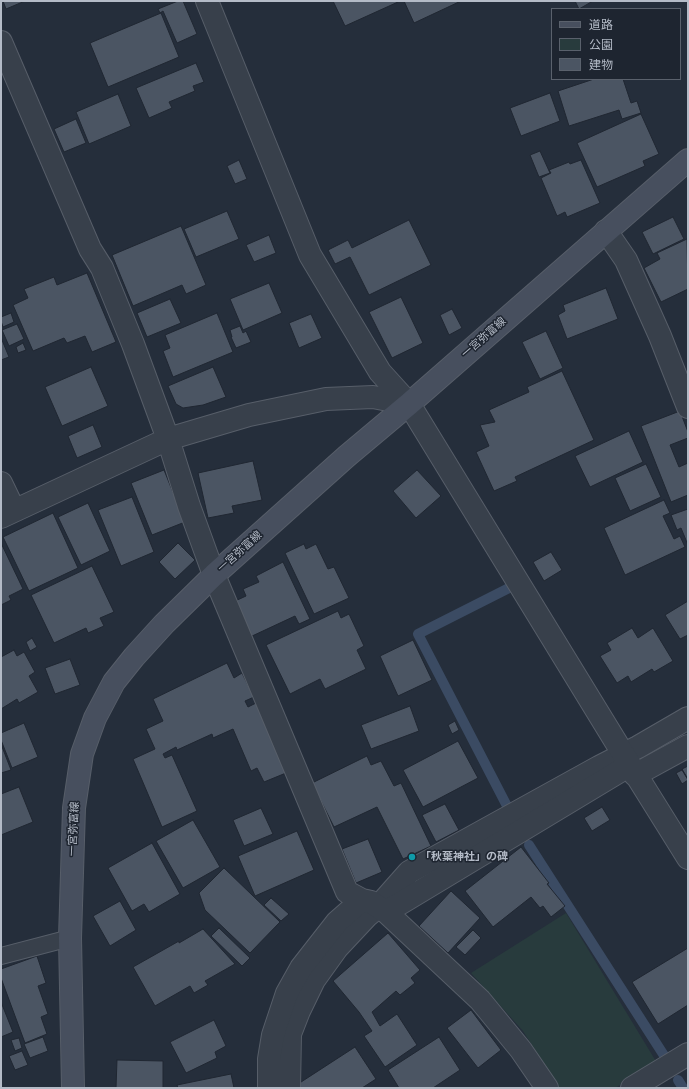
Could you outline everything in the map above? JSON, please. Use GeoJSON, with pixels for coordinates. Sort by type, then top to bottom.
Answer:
{"type":"FeatureCollection","features":[{"type":"Feature","properties":{"kind":"main road","name":"一宮弥富線"},"geometry":{"type":"LineString","coordinates":[[73,1088],[70,938],[74,808],[82,754],[95,718],[114,682],[164,624],[214,576],[347,456],[409,404],[688,160]]}},
{"type":"Feature","properties":{"kind":"street"},"geometry":{"type":"LineString","coordinates":[[207,1],[310,255],[380,372],[409,404],[629,765],[688,858]]}},
{"type":"Feature","properties":{"kind":"street"},"geometry":{"type":"LineString","coordinates":[[1,42],[90,249],[102,268],[133,344],[168,439],[189,506],[214,576],[346,892],[376,906],[480,1000],[521,1050],[547,1088]]}},
{"type":"Feature","properties":{"kind":"street"},"geometry":{"type":"LineString","coordinates":[[606,231],[629,267],[660,336],[688,407]]}},
{"type":"Feature","properties":{"kind":"street"},"geometry":{"type":"LineString","coordinates":[[1,483],[8,513],[168,439],[249,415],[326,399],[373,397],[409,404]]}},
{"type":"Feature","properties":{"kind":"street"},"geometry":{"type":"LineString","coordinates":[[269,1088],[269,1058],[273,1035],[287,993],[301,968],[336,922],[376,906],[629,765],[688,718]]}},
{"type":"Feature","properties":{"kind":"street"},"geometry":{"type":"LineString","coordinates":[[629,765],[688,746]]}},
{"type":"Feature","properties":{"kind":"street"},"geometry":{"type":"LineString","coordinates":[[289,1088],[290,1034],[299,1011],[314,980],[337,948],[376,906]]}},
{"type":"Feature","properties":{"kind":"street"},"geometry":{"type":"LineString","coordinates":[[632,1088],[688,1054]]}},
{"type":"Feature","properties":{"kind":"lane"},"geometry":{"type":"LineString","coordinates":[[1,956],[70,938]]}},
{"type":"Feature","properties":{"kind":"green space"},"geometry":{"type":"Polygon","coordinates":[[[566,913],[657,1063],[615,1088],[559,1088],[523,1031],[471,973],[566,913]]]}},
{"type":"Feature","properties":{"kind":"building"},"geometry":{"type":"Polygon","coordinates":[[[3,1],[25,1],[6,9],[3,1]]]}},
{"type":"Feature","properties":{"kind":"building"},"geometry":{"type":"Polygon","coordinates":[[[178,1],[183,1],[197,34],[177,43],[163,11],[160,13],[158,9],[178,1]]]}},
{"type":"Feature","properties":{"kind":"building"},"geometry":{"type":"Polygon","coordinates":[[[333,1],[398,1],[398,2],[345,26],[333,1]]]}},
{"type":"Feature","properties":{"kind":"building"},"geometry":{"type":"Polygon","coordinates":[[[404,1],[461,1],[414,23],[404,1]]]}},
{"type":"Feature","properties":{"kind":"building"},"geometry":{"type":"Polygon","coordinates":[[[575,1],[593,1],[581,8],[578,8],[575,1]]]}},
{"type":"Feature","properties":{"kind":"building"},"geometry":{"type":"Polygon","coordinates":[[[161,13],[179,57],[108,87],[90,43],[161,13]]]}},
{"type":"Feature","properties":{"kind":"building"},"geometry":{"type":"Polygon","coordinates":[[[196,63],[204,82],[193,86],[195,91],[169,102],[172,108],[149,118],[136,88],[196,63]]]}},
{"type":"Feature","properties":{"kind":"building"},"geometry":{"type":"Polygon","coordinates":[[[591,80],[623,80],[631,103],[637,101],[641,113],[622,119],[619,110],[569,126],[558,91],[591,80]]]}},
{"type":"Feature","properties":{"kind":"building"},"geometry":{"type":"Polygon","coordinates":[[[550,93],[560,121],[521,136],[510,108],[550,93]]]}},
{"type":"Feature","properties":{"kind":"building"},"geometry":{"type":"Polygon","coordinates":[[[118,94],[131,126],[89,144],[76,112],[118,94]]]}},
{"type":"Feature","properties":{"kind":"building"},"geometry":{"type":"Polygon","coordinates":[[[641,114],[659,154],[643,161],[645,166],[597,187],[577,143],[641,114]]]}},
{"type":"Feature","properties":{"kind":"building"},"geometry":{"type":"Polygon","coordinates":[[[76,119],[86,143],[64,152],[54,129],[76,119]]]}},
{"type":"Feature","properties":{"kind":"building"},"geometry":{"type":"Polygon","coordinates":[[[540,151],[550,173],[539,177],[530,155],[540,151]]]}},
{"type":"Feature","properties":{"kind":"building"},"geometry":{"type":"Polygon","coordinates":[[[239,160],[247,179],[235,184],[227,166],[239,160]]]}},
{"type":"Feature","properties":{"kind":"building"},"geometry":{"type":"Polygon","coordinates":[[[581,160],[600,203],[567,217],[565,212],[557,216],[541,178],[551,173],[549,170],[569,162],[570,164],[581,160]]]}},
{"type":"Feature","properties":{"kind":"building"},"geometry":{"type":"Polygon","coordinates":[[[227,211],[239,239],[196,257],[184,229],[227,211]]]}},
{"type":"Feature","properties":{"kind":"building"},"geometry":{"type":"Polygon","coordinates":[[[673,217],[684,239],[653,254],[642,232],[673,217]]]}},
{"type":"Feature","properties":{"kind":"building"},"geometry":{"type":"Polygon","coordinates":[[[409,220],[431,265],[369,295],[350,257],[335,264],[328,250],[348,240],[352,248],[409,220]]]}},
{"type":"Feature","properties":{"kind":"building"},"geometry":{"type":"Polygon","coordinates":[[[181,226],[206,285],[186,294],[182,285],[133,306],[112,255],[181,226]]]}},
{"type":"Feature","properties":{"kind":"building"},"geometry":{"type":"Polygon","coordinates":[[[269,235],[276,253],[254,262],[246,245],[269,235]]]}},
{"type":"Feature","properties":{"kind":"building"},"geometry":{"type":"Polygon","coordinates":[[[687,239],[688,289],[661,302],[644,268],[660,259],[657,253],[687,239]]]}},
{"type":"Feature","properties":{"kind":"building"},"geometry":{"type":"Polygon","coordinates":[[[87,273],[116,342],[92,352],[85,336],[67,343],[64,338],[33,351],[13,305],[28,298],[24,289],[54,277],[57,285],[87,273]]]}},
{"type":"Feature","properties":{"kind":"building"},"geometry":{"type":"Polygon","coordinates":[[[269,283],[282,313],[243,330],[230,299],[269,283]]]}},
{"type":"Feature","properties":{"kind":"building"},"geometry":{"type":"Polygon","coordinates":[[[606,288],[618,319],[567,339],[558,315],[565,311],[563,305],[606,288]]]}},
{"type":"Feature","properties":{"kind":"building"},"geometry":{"type":"Polygon","coordinates":[[[401,297],[423,343],[392,358],[369,312],[401,297]]]}},
{"type":"Feature","properties":{"kind":"building"},"geometry":{"type":"Polygon","coordinates":[[[170,299],[181,323],[147,337],[137,313],[170,299]]]}},
{"type":"Feature","properties":{"kind":"building"},"geometry":{"type":"Polygon","coordinates":[[[452,309],[462,328],[449,335],[440,315],[452,309]]]}},
{"type":"Feature","properties":{"kind":"building"},"geometry":{"type":"Polygon","coordinates":[[[11,313],[14,322],[3,327],[1,317],[11,313]]]}},
{"type":"Feature","properties":{"kind":"building"},"geometry":{"type":"Polygon","coordinates":[[[217,313],[233,352],[173,377],[163,351],[170,348],[165,335],[217,313]]]}},
{"type":"Feature","properties":{"kind":"building"},"geometry":{"type":"Polygon","coordinates":[[[311,314],[322,338],[299,348],[289,323],[311,314]]]}},
{"type":"Feature","properties":{"kind":"building"},"geometry":{"type":"Polygon","coordinates":[[[17,324],[24,339],[9,346],[2,330],[17,324]]]}},
{"type":"Feature","properties":{"kind":"building"},"geometry":{"type":"Polygon","coordinates":[[[240,326],[243,333],[246,331],[251,342],[236,348],[231,337],[230,330],[240,326]]]}},
{"type":"Feature","properties":{"kind":"building"},"geometry":{"type":"Polygon","coordinates":[[[546,331],[563,368],[540,379],[522,342],[546,331]]]}},
{"type":"Feature","properties":{"kind":"building"},"geometry":{"type":"Polygon","coordinates":[[[2,340],[9,357],[1,360],[1,341],[2,340]]]}},
{"type":"Feature","properties":{"kind":"building"},"geometry":{"type":"Polygon","coordinates":[[[23,343],[26,350],[18,353],[16,347],[23,343]]]}},
{"type":"Feature","properties":{"kind":"building"},"geometry":{"type":"Polygon","coordinates":[[[91,367],[108,406],[62,426],[45,387],[91,367]]]}},
{"type":"Feature","properties":{"kind":"building"},"geometry":{"type":"Polygon","coordinates":[[[213,367],[226,397],[203,405],[183,408],[176,404],[168,386],[213,367]]]}},
{"type":"Feature","properties":{"kind":"building"},"geometry":{"type":"Polygon","coordinates":[[[562,371],[594,440],[515,477],[517,481],[494,491],[476,452],[489,446],[480,425],[495,422],[489,410],[529,392],[527,387],[562,371]]]}},
{"type":"Feature","properties":{"kind":"building"},"geometry":{"type":"Polygon","coordinates":[[[680,411],[688,432],[688,438],[670,445],[679,467],[688,463],[688,495],[671,502],[641,426],[680,411]]]}},
{"type":"Feature","properties":{"kind":"building"},"geometry":{"type":"Polygon","coordinates":[[[93,425],[102,447],[77,458],[68,436],[93,425]]]}},
{"type":"Feature","properties":{"kind":"building"},"geometry":{"type":"Polygon","coordinates":[[[629,431],[643,462],[590,487],[575,456],[629,431]]]}},
{"type":"Feature","properties":{"kind":"building"},"geometry":{"type":"Polygon","coordinates":[[[253,461],[262,500],[232,506],[234,513],[208,518],[198,473],[253,461]]]}},
{"type":"Feature","properties":{"kind":"building"},"geometry":{"type":"Polygon","coordinates":[[[646,464],[661,497],[630,511],[615,478],[646,464]]]}},
{"type":"Feature","properties":{"kind":"building"},"geometry":{"type":"Polygon","coordinates":[[[164,470],[185,522],[152,535],[131,483],[164,470]]]}},
{"type":"Feature","properties":{"kind":"building"},"geometry":{"type":"Polygon","coordinates":[[[417,470],[441,496],[416,518],[393,491],[417,470]]]}},
{"type":"Feature","properties":{"kind":"building"},"geometry":{"type":"Polygon","coordinates":[[[132,497],[154,552],[121,566],[98,510],[132,497]]]}},
{"type":"Feature","properties":{"kind":"building"},"geometry":{"type":"Polygon","coordinates":[[[664,500],[670,513],[663,516],[674,539],[680,536],[685,547],[625,575],[604,528],[664,500]]]}},
{"type":"Feature","properties":{"kind":"building"},"geometry":{"type":"Polygon","coordinates":[[[88,503],[110,551],[81,565],[58,517],[88,503]]]}},
{"type":"Feature","properties":{"kind":"building"},"geometry":{"type":"Polygon","coordinates":[[[688,509],[688,545],[681,528],[677,530],[671,515],[688,509]]]}},
{"type":"Feature","properties":{"kind":"building"},"geometry":{"type":"Polygon","coordinates":[[[53,513],[78,568],[29,591],[3,537],[53,513]]]}},
{"type":"Feature","properties":{"kind":"building"},"geometry":{"type":"Polygon","coordinates":[[[1,543],[23,589],[9,596],[11,600],[1,605],[1,543]]]}},
{"type":"Feature","properties":{"kind":"building"},"geometry":{"type":"Polygon","coordinates":[[[178,543],[195,560],[175,579],[159,562],[178,543]]]}},
{"type":"Feature","properties":{"kind":"building"},"geometry":{"type":"Polygon","coordinates":[[[304,544],[306,549],[316,544],[328,569],[334,567],[349,598],[314,614],[285,553],[304,544]]]}},
{"type":"Feature","properties":{"kind":"building"},"geometry":{"type":"Polygon","coordinates":[[[551,552],[562,570],[544,581],[533,562],[551,552]]]}},
{"type":"Feature","properties":{"kind":"building"},"geometry":{"type":"Polygon","coordinates":[[[283,562],[310,619],[299,624],[295,616],[250,637],[233,602],[246,596],[243,589],[259,582],[256,576],[283,562]]]}},
{"type":"Feature","properties":{"kind":"building"},"geometry":{"type":"Polygon","coordinates":[[[92,566],[114,612],[100,618],[104,626],[88,633],[86,628],[54,643],[31,595],[92,566]]]}},
{"type":"Feature","properties":{"kind":"building"},"geometry":{"type":"Polygon","coordinates":[[[688,601],[688,635],[680,639],[665,615],[688,601]]]}},
{"type":"Feature","properties":{"kind":"building"},"geometry":{"type":"Polygon","coordinates":[[[338,611],[341,618],[349,614],[364,646],[357,650],[366,669],[325,689],[320,679],[290,694],[266,645],[338,611]]]}},
{"type":"Feature","properties":{"kind":"building"},"geometry":{"type":"Polygon","coordinates":[[[632,628],[638,638],[653,628],[673,661],[654,672],[652,669],[631,682],[628,676],[617,683],[600,656],[611,650],[607,643],[632,628]]]}},
{"type":"Feature","properties":{"kind":"building"},"geometry":{"type":"Polygon","coordinates":[[[32,638],[37,647],[30,651],[26,642],[32,638]]]}},
{"type":"Feature","properties":{"kind":"building"},"geometry":{"type":"Polygon","coordinates":[[[413,640],[432,680],[398,696],[380,656],[413,640]]]}},
{"type":"Feature","properties":{"kind":"building"},"geometry":{"type":"Polygon","coordinates":[[[14,650],[17,656],[24,652],[35,672],[29,676],[38,692],[19,703],[17,699],[1,709],[1,657],[14,650]]]}},
{"type":"Feature","properties":{"kind":"building"},"geometry":{"type":"Polygon","coordinates":[[[70,659],[80,685],[55,694],[45,668],[70,659]]]}},
{"type":"Feature","properties":{"kind":"building"},"geometry":{"type":"Polygon","coordinates":[[[227,663],[234,678],[242,673],[254,697],[245,701],[248,707],[256,703],[286,773],[264,782],[257,768],[251,771],[233,729],[213,738],[212,734],[177,750],[176,747],[163,754],[165,758],[172,755],[197,811],[162,827],[133,759],[155,749],[146,729],[163,721],[153,699],[227,663]]]}},
{"type":"Feature","properties":{"kind":"building"},"geometry":{"type":"Polygon","coordinates":[[[410,706],[419,731],[371,749],[361,725],[410,706]]]}},
{"type":"Feature","properties":{"kind":"building"},"geometry":{"type":"Polygon","coordinates":[[[455,721],[459,730],[452,734],[448,725],[455,721]]]}},
{"type":"Feature","properties":{"kind":"building"},"geometry":{"type":"Polygon","coordinates":[[[24,723],[38,757],[12,768],[1,740],[1,733],[24,723]]]}},
{"type":"Feature","properties":{"kind":"building"},"geometry":{"type":"Polygon","coordinates":[[[458,741],[478,778],[423,807],[403,770],[458,741]]]}},
{"type":"Feature","properties":{"kind":"building"},"geometry":{"type":"Polygon","coordinates":[[[1,744],[11,770],[1,773],[1,744]]]}},
{"type":"Feature","properties":{"kind":"building"},"geometry":{"type":"Polygon","coordinates":[[[367,756],[371,765],[381,761],[394,786],[401,783],[431,846],[403,859],[377,807],[334,827],[312,783],[367,756]]]}},
{"type":"Feature","properties":{"kind":"building"},"geometry":{"type":"Polygon","coordinates":[[[688,766],[688,779],[682,769],[688,766]]]}},
{"type":"Feature","properties":{"kind":"building"},"geometry":{"type":"Polygon","coordinates":[[[682,770],[688,780],[682,784],[676,773],[682,770]]]}},
{"type":"Feature","properties":{"kind":"building"},"geometry":{"type":"Polygon","coordinates":[[[19,787],[33,822],[1,835],[1,794],[19,787]]]}},
{"type":"Feature","properties":{"kind":"building"},"geometry":{"type":"Polygon","coordinates":[[[445,804],[459,830],[436,842],[422,815],[445,804]]]}},
{"type":"Feature","properties":{"kind":"building"},"geometry":{"type":"Polygon","coordinates":[[[602,807],[610,820],[592,831],[584,818],[602,807]]]}},
{"type":"Feature","properties":{"kind":"building"},"geometry":{"type":"Polygon","coordinates":[[[261,808],[273,834],[244,846],[233,820],[261,808]]]}},
{"type":"Feature","properties":{"kind":"building"},"geometry":{"type":"Polygon","coordinates":[[[193,820],[220,867],[183,888],[156,841],[193,820]]]}},
{"type":"Feature","properties":{"kind":"building"},"geometry":{"type":"Polygon","coordinates":[[[297,831],[314,870],[255,896],[238,856],[297,831]]]}},
{"type":"Feature","properties":{"kind":"building"},"geometry":{"type":"Polygon","coordinates":[[[368,839],[382,872],[356,883],[342,849],[368,839]]]}},
{"type":"Feature","properties":{"kind":"building"},"geometry":{"type":"Polygon","coordinates":[[[152,843],[180,894],[149,912],[144,904],[132,911],[108,868],[152,843]]]}},
{"type":"Feature","properties":{"kind":"building"},"geometry":{"type":"Polygon","coordinates":[[[521,847],[549,883],[547,884],[565,906],[551,917],[543,906],[540,908],[531,897],[493,927],[465,891],[521,847]]]}},
{"type":"Feature","properties":{"kind":"building"},"geometry":{"type":"Polygon","coordinates":[[[224,868],[280,922],[250,953],[205,910],[199,893],[224,868]]]}},
{"type":"Feature","properties":{"kind":"building"},"geometry":{"type":"Polygon","coordinates":[[[451,891],[480,918],[448,953],[419,926],[451,891]]]}},
{"type":"Feature","properties":{"kind":"building"},"geometry":{"type":"Polygon","coordinates":[[[271,898],[289,914],[281,921],[264,905],[271,898]]]}},
{"type":"Feature","properties":{"kind":"building"},"geometry":{"type":"Polygon","coordinates":[[[120,901],[136,930],[110,946],[93,916],[120,901]]]}},
{"type":"Feature","properties":{"kind":"building"},"geometry":{"type":"Polygon","coordinates":[[[219,928],[250,958],[242,966],[211,936],[219,928]]]}},
{"type":"Feature","properties":{"kind":"building"},"geometry":{"type":"Polygon","coordinates":[[[203,929],[235,964],[205,981],[208,985],[194,993],[190,986],[155,1006],[133,967],[203,929]]]}},
{"type":"Feature","properties":{"kind":"building"},"geometry":{"type":"Polygon","coordinates":[[[473,930],[481,938],[465,955],[456,947],[473,930]]]}},
{"type":"Feature","properties":{"kind":"building"},"geometry":{"type":"Polygon","coordinates":[[[388,933],[420,970],[411,978],[415,983],[400,995],[396,991],[372,1012],[380,1026],[397,1014],[417,1045],[385,1067],[364,1036],[372,1031],[359,1012],[333,981],[388,933]]]}},
{"type":"Feature","properties":{"kind":"building"},"geometry":{"type":"Polygon","coordinates":[[[688,948],[688,1005],[658,1024],[632,982],[688,948]]]}},
{"type":"Feature","properties":{"kind":"building"},"geometry":{"type":"Polygon","coordinates":[[[37,956],[46,983],[38,986],[48,1014],[41,1017],[47,1034],[25,1043],[1,978],[1,969],[37,956]]]}},
{"type":"Feature","properties":{"kind":"building"},"geometry":{"type":"Polygon","coordinates":[[[1,1002],[13,1032],[1,1037],[1,1002]]]}},
{"type":"Feature","properties":{"kind":"building"},"geometry":{"type":"Polygon","coordinates":[[[471,1010],[501,1050],[478,1068],[447,1028],[471,1010]]]}},
{"type":"Feature","properties":{"kind":"building"},"geometry":{"type":"Polygon","coordinates":[[[214,1020],[226,1046],[215,1052],[217,1058],[186,1073],[170,1042],[214,1020]]]}},
{"type":"Feature","properties":{"kind":"building"},"geometry":{"type":"Polygon","coordinates":[[[43,1037],[48,1051],[30,1058],[24,1044],[43,1037]]]}},
{"type":"Feature","properties":{"kind":"building"},"geometry":{"type":"Polygon","coordinates":[[[439,1037],[460,1070],[433,1088],[399,1088],[388,1070],[439,1037]]]}},
{"type":"Feature","properties":{"kind":"building"},"geometry":{"type":"Polygon","coordinates":[[[19,1038],[22,1048],[15,1051],[11,1040],[19,1038]]]}},
{"type":"Feature","properties":{"kind":"building"},"geometry":{"type":"Polygon","coordinates":[[[355,1047],[376,1079],[362,1088],[301,1088],[298,1084],[355,1047]]]}},
{"type":"Feature","properties":{"kind":"building"},"geometry":{"type":"Polygon","coordinates":[[[22,1051],[28,1065],[15,1070],[9,1056],[22,1051]]]}},
{"type":"Feature","properties":{"kind":"building"},"geometry":{"type":"Polygon","coordinates":[[[117,1060],[163,1061],[163,1088],[116,1088],[117,1060]]]}},
{"type":"Feature","properties":{"kind":"building"},"geometry":{"type":"Polygon","coordinates":[[[231,1074],[234,1088],[178,1088],[177,1085],[231,1074]]]}},
{"type":"Feature","properties":{"kind":"waterway"},"geometry":{"type":"LineString","coordinates":[[507,806],[418,634],[509,588]]}},
{"type":"Feature","properties":{"kind":"waterway"},"geometry":{"type":"LineString","coordinates":[[529,845],[665,1057]]}},
{"type":"Feature","properties":{"kind":"waterway"},"geometry":{"type":"LineString","coordinates":[[678,1080],[683,1088]]}},
{"type":"Feature","properties":{"kind":"place","name":"「秋葉神社」の碑"},"geometry":{"type":"Point","coordinates":[412,857]}}]}
